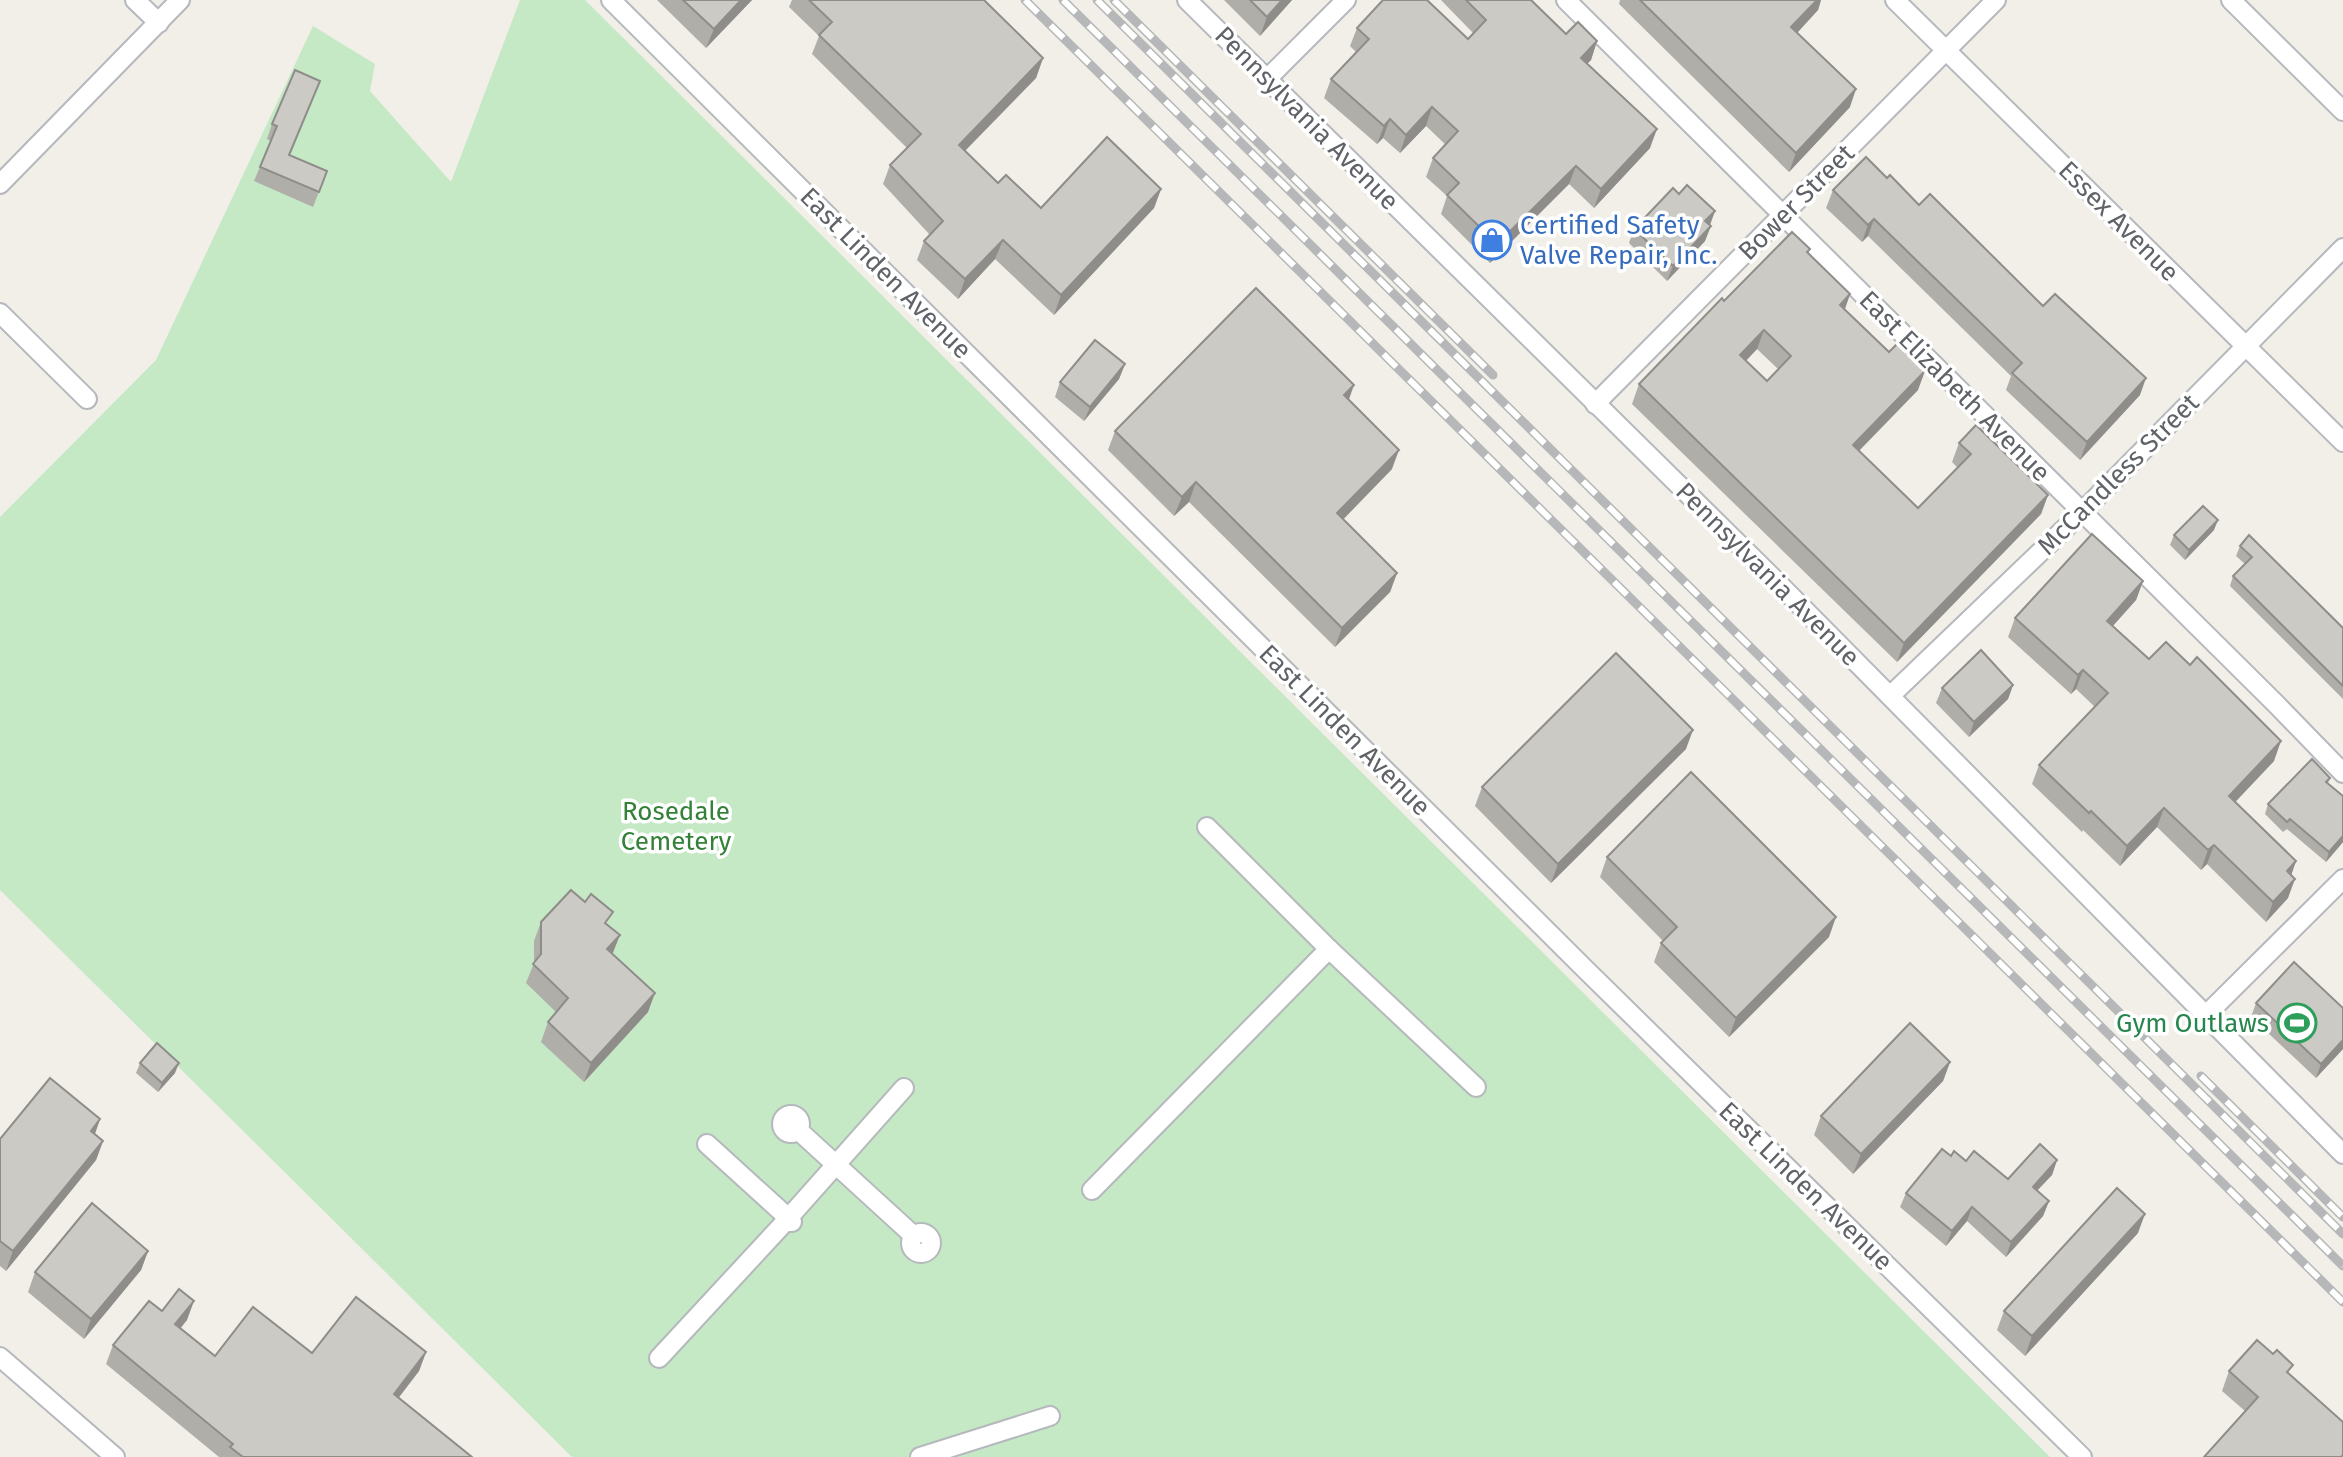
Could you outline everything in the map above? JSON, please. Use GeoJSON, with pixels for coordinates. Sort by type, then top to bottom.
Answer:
{"type":"FeatureCollection","features":[{"type":"Feature","properties":{"kind":"street"},"geometry":{"type":"LineString","coordinates":[[135,0],[159,23]]}},
{"type":"Feature","properties":{"kind":"street"},"geometry":{"type":"LineString","coordinates":[[0,184],[180,0]]}},
{"type":"Feature","properties":{"kind":"street","name":"East Linden Avenue"},"geometry":{"type":"LineString","coordinates":[[611,0],[1585,969],[2082,1457]]}},
{"type":"Feature","properties":{"kind":"street","name":"Pennsylvania Avenue"},"geometry":{"type":"LineString","coordinates":[[1187,0],[1890,696],[2343,1154]]}},
{"type":"Feature","properties":{"kind":"street"},"geometry":{"type":"LineString","coordinates":[[1267,79],[1346,0]]}},
{"type":"Feature","properties":{"kind":"street","name":"East Elizabeth Avenue"},"geometry":{"type":"LineString","coordinates":[[1566,0],[2343,773]]}},
{"type":"Feature","properties":{"kind":"street","name":"Essex Avenue"},"geometry":{"type":"LineString","coordinates":[[1895,0],[2343,442]]}},
{"type":"Feature","properties":{"kind":"street","name":"Bower Street"},"geometry":{"type":"LineString","coordinates":[[1595,404],[1996,0]]}},
{"type":"Feature","properties":{"kind":"street"},"geometry":{"type":"LineString","coordinates":[[2231,0],[2343,111]]}},
{"type":"Feature","properties":{"kind":"street","name":"McCandless Street"},"geometry":{"type":"LineString","coordinates":[[1890,696],[2082,512],[2343,248]]}},
{"type":"Feature","properties":{"kind":"street"},"geometry":{"type":"LineString","coordinates":[[0,313],[87,399]]}},
{"type":"Feature","properties":{"kind":"street"},"geometry":{"type":"LineString","coordinates":[[1207,827],[1329,949],[1476,1087]]}},
{"type":"Feature","properties":{"kind":"street"},"geometry":{"type":"LineString","coordinates":[[2206,1015],[2343,879]]}},
{"type":"Feature","properties":{"kind":"street"},"geometry":{"type":"LineString","coordinates":[[1092,1190],[1329,949]]}},
{"type":"Feature","properties":{"kind":"street"},"geometry":{"type":"LineString","coordinates":[[659,1358],[904,1088]]}},
{"type":"Feature","properties":{"kind":"street"},"geometry":{"type":"LineString","coordinates":[[798,1130],[914,1236]]}},
{"type":"Feature","properties":{"kind":"street"},"geometry":{"type":"LineString","coordinates":[[707,1144],[787,1217]]}},
{"type":"Feature","properties":{"kind":"street"},"geometry":{"type":"LineString","coordinates":[[0,1357],[115,1457]]}},
{"type":"Feature","properties":{"kind":"street"},"geometry":{"type":"LineString","coordinates":[[920,1457],[1050,1416]]}},
{"type":"Feature","properties":{"kind":"green space","name":"Rosedale Cemetery"},"geometry":{"type":"Polygon","coordinates":[[[520,0],[585,0],[2050,1457],[572,1457],[0,890],[0,517],[156,360],[313,26],[375,64],[370,91],[451,182],[520,0]]]}},
{"type":"Feature","properties":{"kind":"building"},"geometry":{"type":"Polygon","coordinates":[[[683,0],[741,0],[714,29],[683,0]]]}},
{"type":"Feature","properties":{"kind":"building"},"geometry":{"type":"Polygon","coordinates":[[[809,0],[984,0],[1043,58],[959,145],[998,183],[1006,175],[1041,208],[1107,137],[1161,189],[1061,295],[1003,240],[965,279],[924,241],[943,221],[890,165],[921,134],[819,35],[832,22],[809,0]]]}},
{"type":"Feature","properties":{"kind":"building"},"geometry":{"type":"Polygon","coordinates":[[[1250,0],[1282,0],[1267,17],[1250,0]]]}},
{"type":"Feature","properties":{"kind":"building"},"geometry":{"type":"Polygon","coordinates":[[[1383,0],[1427,0],[1468,39],[1486,20],[1466,0],[1531,0],[1566,34],[1578,22],[1597,41],[1581,58],[1657,129],[1601,189],[1576,166],[1497,244],[1447,195],[1459,183],[1433,158],[1458,131],[1432,107],[1406,135],[1390,119],[1384,126],[1331,79],[1369,39],[1357,28],[1383,0]]]}},
{"type":"Feature","properties":{"kind":"building"},"geometry":{"type":"Polygon","coordinates":[[[1640,0],[1817,0],[1791,27],[1856,89],[1796,153],[1640,0]]]}},
{"type":"Feature","properties":{"kind":"building"},"geometry":{"type":"Polygon","coordinates":[[[295,70],[320,81],[289,155],[327,171],[319,192],[260,167],[277,126],[272,124],[295,70]]]}},
{"type":"Feature","properties":{"kind":"building"},"geometry":{"type":"Polygon","coordinates":[[[1866,157],[1887,178],[1890,175],[1919,205],[1930,194],[2043,306],[2055,294],[2146,378],[2087,442],[2012,373],[2022,363],[1874,219],[1868,225],[1833,190],[1866,157]]]}},
{"type":"Feature","properties":{"kind":"building"},"geometry":{"type":"Polygon","coordinates":[[[1687,185],[1715,211],[1705,221],[1711,226],[1673,266],[1634,229],[1673,188],[1679,194],[1687,185]]]}},
{"type":"Feature","properties":{"kind":"building"},"geometry":{"type":"Polygon","coordinates":[[[1792,232],[1810,249],[1807,252],[1850,294],[1840,305],[1889,352],[1897,344],[1925,371],[1853,445],[1918,508],[1971,454],[1959,443],[1976,425],[2048,495],[1904,643],[1639,384],[1722,298],[1724,301],[1792,232]],[[1764,330],[1740,355],[1767,381],[1791,356],[1764,330]]]}},
{"type":"Feature","properties":{"kind":"building"},"geometry":{"type":"Polygon","coordinates":[[[1256,288],[1354,385],[1344,395],[1399,450],[1337,513],[1397,573],[1342,628],[1196,482],[1182,497],[1115,431],[1256,288]]]}},
{"type":"Feature","properties":{"kind":"building"},"geometry":{"type":"Polygon","coordinates":[[[1095,340],[1125,364],[1090,407],[1060,382],[1095,340]]]}},
{"type":"Feature","properties":{"kind":"building"},"geometry":{"type":"Polygon","coordinates":[[[2203,506],[2218,520],[2189,550],[2174,535],[2203,506]]]}},
{"type":"Feature","properties":{"kind":"building"},"geometry":{"type":"Polygon","coordinates":[[[2092,534],[2143,581],[2107,621],[2149,659],[2166,642],[2190,665],[2197,657],[2281,741],[2229,796],[2296,861],[2287,871],[2295,879],[2273,902],[2214,845],[2208,850],[2164,808],[2127,846],[2039,765],[2108,693],[2083,670],[2078,675],[2015,618],[2092,534]]]}},
{"type":"Feature","properties":{"kind":"building"},"geometry":{"type":"Polygon","coordinates":[[[2249,535],[2343,628],[2343,686],[2233,576],[2252,557],[2240,546],[2249,535]]]}},
{"type":"Feature","properties":{"kind":"building"},"geometry":{"type":"Polygon","coordinates":[[[1981,650],[2013,685],[1974,722],[1942,688],[1981,650]]]}},
{"type":"Feature","properties":{"kind":"building"},"geometry":{"type":"Polygon","coordinates":[[[1616,653],[1693,730],[1558,864],[1482,787],[1616,653]]]}},
{"type":"Feature","properties":{"kind":"building"},"geometry":{"type":"Polygon","coordinates":[[[2312,759],[2330,778],[2326,782],[2343,796],[2343,836],[2329,852],[2268,804],[2312,759]]]}},
{"type":"Feature","properties":{"kind":"building"},"geometry":{"type":"Polygon","coordinates":[[[1691,772],[1836,917],[1736,1018],[1661,943],[1677,927],[1607,857],[1691,772]]]}},
{"type":"Feature","properties":{"kind":"building"},"geometry":{"type":"Polygon","coordinates":[[[571,890],[585,902],[591,894],[613,912],[605,923],[620,935],[607,949],[655,993],[591,1063],[548,1022],[568,998],[533,964],[541,954],[541,922],[571,890]]]}},
{"type":"Feature","properties":{"kind":"building","name":"Gym Outlaws"},"geometry":{"type":"Polygon","coordinates":[[[2294,962],[2343,1008],[2343,1040],[2321,1064],[2256,1003],[2294,962]]]}},
{"type":"Feature","properties":{"kind":"building"},"geometry":{"type":"Polygon","coordinates":[[[1910,1023],[1950,1062],[1861,1154],[1821,1116],[1910,1023]]]}},
{"type":"Feature","properties":{"kind":"building"},"geometry":{"type":"Polygon","coordinates":[[[157,1043],[179,1063],[162,1083],[140,1063],[157,1043]]]}},
{"type":"Feature","properties":{"kind":"building"},"geometry":{"type":"Polygon","coordinates":[[[50,1078],[100,1119],[91,1131],[103,1141],[13,1251],[0,1241],[0,1139],[50,1078]]]}},
{"type":"Feature","properties":{"kind":"building"},"geometry":{"type":"Polygon","coordinates":[[[2040,1144],[2057,1160],[2033,1187],[2049,1201],[2011,1242],[1972,1207],[1952,1231],[1906,1193],[1942,1149],[1951,1156],[1954,1151],[1966,1161],[1974,1151],[2008,1179],[2040,1144]]]}},
{"type":"Feature","properties":{"kind":"building"},"geometry":{"type":"Polygon","coordinates":[[[2117,1188],[2145,1214],[2032,1336],[2004,1311],[2117,1188]]]}},
{"type":"Feature","properties":{"kind":"building"},"geometry":{"type":"Polygon","coordinates":[[[92,1203],[148,1251],[91,1319],[35,1272],[92,1203]]]}},
{"type":"Feature","properties":{"kind":"building"},"geometry":{"type":"Polygon","coordinates":[[[179,1289],[194,1301],[175,1324],[215,1356],[253,1307],[312,1353],[356,1297],[426,1352],[394,1394],[472,1457],[243,1457],[230,1447],[233,1444],[113,1345],[149,1301],[162,1311],[179,1289]]]}},
{"type":"Feature","properties":{"kind":"building"},"geometry":{"type":"Polygon","coordinates":[[[2257,1340],[2273,1354],[2277,1350],[2293,1365],[2287,1372],[2343,1422],[2341,1457],[2204,1457],[2258,1397],[2229,1371],[2257,1340]]]}},
{"type":"Feature","properties":{"kind":"railway"},"geometry":{"type":"LineString","coordinates":[[1025,0],[2343,1302]]}},
{"type":"Feature","properties":{"kind":"railway"},"geometry":{"type":"LineString","coordinates":[[1063,0],[2343,1266]]}},
{"type":"Feature","properties":{"kind":"railway"},"geometry":{"type":"LineString","coordinates":[[1097,0],[2343,1234]]}},
{"type":"Feature","properties":{"kind":"railway"},"geometry":{"type":"LineString","coordinates":[[1114,0],[1493,375]]}},
{"type":"Feature","properties":{"kind":"railway"},"geometry":{"type":"LineString","coordinates":[[2201,1076],[2343,1217]]}},
{"type":"Feature","properties":{"kind":"place","name":"Certified Safety Valve Repair, Inc."},"geometry":{"type":"Point","coordinates":[1492,240]}},
{"type":"Feature","properties":{"kind":"place","name":"Gym Outlaws"},"geometry":{"type":"Point","coordinates":[2297,1023]}}]}
